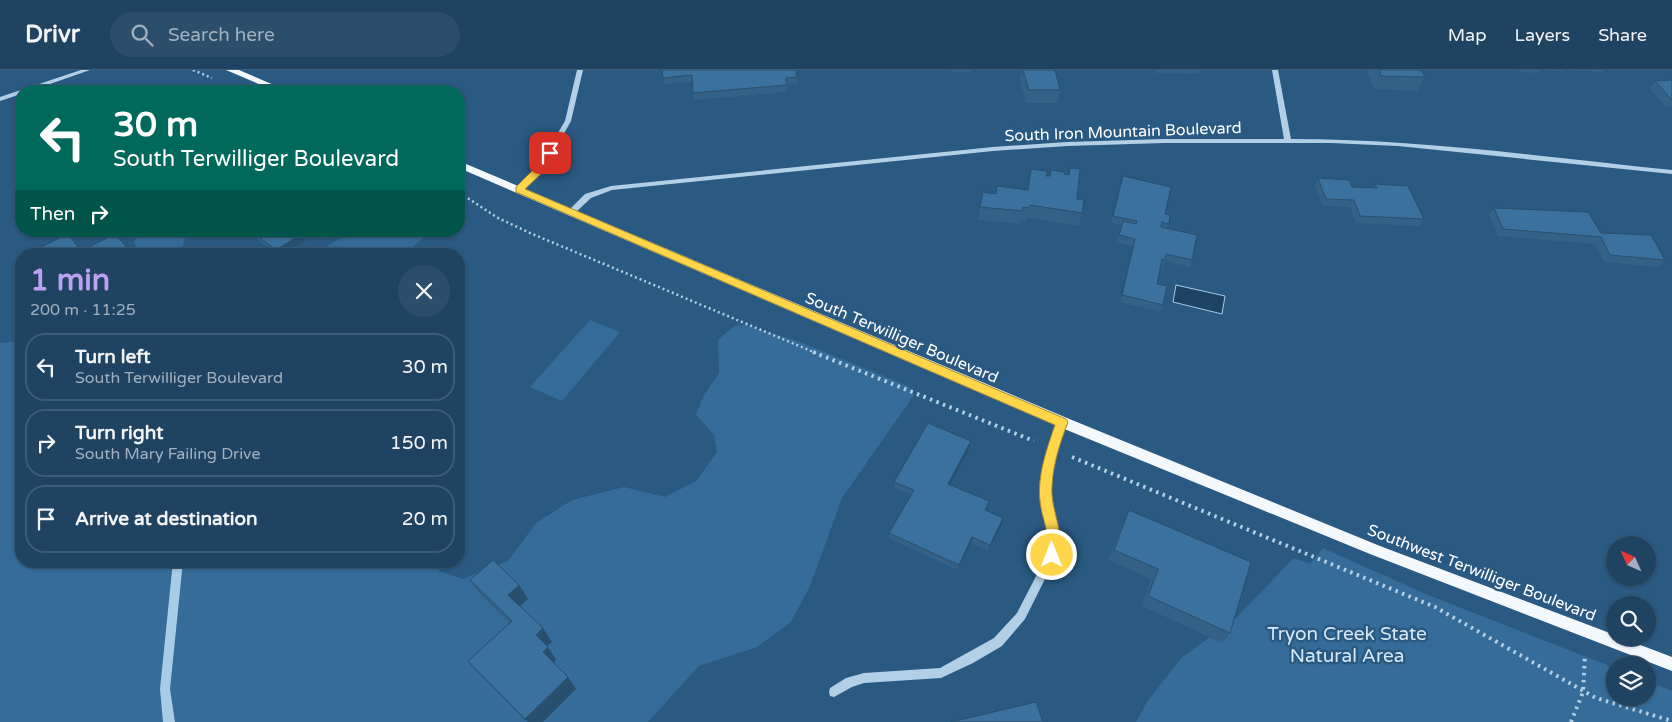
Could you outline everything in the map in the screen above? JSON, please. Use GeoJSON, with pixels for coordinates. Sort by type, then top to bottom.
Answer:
{"type":"FeatureCollection","features":[{"type":"Feature","properties":{"kind":"main road"},"geometry":{"type":"LineString","coordinates":[[231,70],[268,85]]}},
{"type":"Feature","properties":{"kind":"main road","name":"South Terwilliger Boulevard"},"geometry":{"type":"LineString","coordinates":[[465,167],[1062,422],[1335,534]]}},
{"type":"Feature","properties":{"kind":"main road","name":"Southwest Terwilliger Boulevard"},"geometry":{"type":"LineString","coordinates":[[1335,534],[1672,664]]}},
{"type":"Feature","properties":{"kind":"street"},"geometry":{"type":"LineString","coordinates":[[42,85],[87,70]]}},
{"type":"Feature","properties":{"kind":"street"},"geometry":{"type":"LineString","coordinates":[[519,190],[540,169],[568,121],[580,70]]}},
{"type":"Feature","properties":{"kind":"street"},"geometry":{"type":"LineString","coordinates":[[1275,70],[1288,142]]}},
{"type":"Feature","properties":{"kind":"street"},"geometry":{"type":"LineString","coordinates":[[0,99],[15,94]]}},
{"type":"Feature","properties":{"kind":"street","name":"South Iron Mountain Boulevard"},"geometry":{"type":"LineString","coordinates":[[571,212],[588,196],[611,188],[892,159],[1067,144],[1164,141],[1407,145],[1672,172]]}},
{"type":"Feature","properties":{"kind":"street"},"geometry":{"type":"LineString","coordinates":[[834,692],[850,682],[864,678],[940,673],[969,660],[998,642],[1021,616],[1052,555],[1054,540],[1046,500],[1046,486],[1052,448],[1062,422]]}},
{"type":"Feature","properties":{"kind":"path"},"geometry":{"type":"LineString","coordinates":[[1571,722],[1583,692],[1586,632]]}},
{"type":"Feature","properties":{"kind":"green space"},"geometry":{"type":"Polygon","coordinates":[[[136,237],[185,237],[182,248],[136,248],[134,242],[136,237]]]}},
{"type":"Feature","properties":{"kind":"green space"},"geometry":{"type":"Polygon","coordinates":[[[342,237],[424,237],[412,248],[324,248],[342,237]]]}},
{"type":"Feature","properties":{"kind":"green space"},"geometry":{"type":"Polygon","coordinates":[[[590,320],[620,332],[562,401],[530,387],[590,320]]]}},
{"type":"Feature","properties":{"kind":"green space"},"geometry":{"type":"Polygon","coordinates":[[[746,325],[800,342],[908,386],[914,395],[842,498],[810,586],[791,622],[757,647],[699,666],[648,722],[0,722],[0,343],[15,342],[15,568],[439,568],[439,571],[462,579],[508,561],[536,523],[572,500],[624,487],[665,497],[696,481],[717,452],[714,435],[696,415],[704,395],[719,373],[718,340],[734,326],[746,325]]]}},
{"type":"Feature","properties":{"kind":"green space","name":"Tryon Creek State Natural Area"},"geometry":{"type":"Polygon","coordinates":[[[1323,548],[1428,595],[1606,664],[1606,706],[1656,706],[1656,684],[1672,691],[1672,722],[1136,722],[1147,702],[1181,658],[1236,618],[1294,558],[1310,564],[1323,548]]]}},
{"type":"Feature","properties":{"kind":"shaded area"},"geometry":{"type":"Polygon","coordinates":[[[1176,285],[1225,296],[1222,314],[1173,302],[1176,285]]]}},
{"type":"Feature","properties":{"kind":"building"},"geometry":{"type":"Polygon","coordinates":[[[662,70],[796,70],[797,77],[786,78],[787,85],[693,93],[692,75],[663,78],[662,70]]]}},
{"type":"Feature","properties":{"kind":"building"},"geometry":{"type":"Polygon","coordinates":[[[1023,70],[1055,70],[1060,90],[1029,90],[1023,70]]]}},
{"type":"Feature","properties":{"kind":"building"},"geometry":{"type":"Polygon","coordinates":[[[1379,70],[1421,70],[1425,77],[1381,76],[1379,70]]]}},
{"type":"Feature","properties":{"kind":"building"},"geometry":{"type":"Polygon","coordinates":[[[1672,80],[1672,100],[1655,81],[1672,80]]]}},
{"type":"Feature","properties":{"kind":"building"},"geometry":{"type":"Polygon","coordinates":[[[1070,168],[1080,169],[1077,199],[1084,200],[1082,213],[1030,205],[1029,208],[1023,207],[1023,211],[980,207],[983,192],[996,194],[997,186],[1028,190],[1031,169],[1047,171],[1046,176],[1050,176],[1051,170],[1064,172],[1064,174],[1069,175],[1070,168]]]}},
{"type":"Feature","properties":{"kind":"building"},"geometry":{"type":"Polygon","coordinates":[[[1123,176],[1171,187],[1165,214],[1170,215],[1169,224],[1162,222],[1161,227],[1197,235],[1192,260],[1166,254],[1165,260],[1162,259],[1157,284],[1167,286],[1163,305],[1122,295],[1135,239],[1119,235],[1123,221],[1136,224],[1137,221],[1113,216],[1123,176]]]}},
{"type":"Feature","properties":{"kind":"building"},"geometry":{"type":"Polygon","coordinates":[[[1318,178],[1349,180],[1352,187],[1377,188],[1375,184],[1408,186],[1424,219],[1360,216],[1354,200],[1326,199],[1318,178]]]}},
{"type":"Feature","properties":{"kind":"building"},"geometry":{"type":"Polygon","coordinates":[[[1494,208],[1588,212],[1601,233],[1651,235],[1665,260],[1610,255],[1601,237],[1503,229],[1494,208]]]}},
{"type":"Feature","properties":{"kind":"building"},"geometry":{"type":"Polygon","coordinates":[[[62,237],[70,237],[79,248],[39,248],[62,237]]]}},
{"type":"Feature","properties":{"kind":"building"},"geometry":{"type":"Polygon","coordinates":[[[109,237],[118,237],[127,248],[87,248],[109,237]]]}},
{"type":"Feature","properties":{"kind":"building"},"geometry":{"type":"Polygon","coordinates":[[[259,237],[296,237],[279,248],[273,248],[259,237]]]}},
{"type":"Feature","properties":{"kind":"building"},"geometry":{"type":"Polygon","coordinates":[[[928,423],[971,441],[948,484],[989,501],[985,510],[1003,518],[990,545],[972,537],[959,565],[889,533],[914,490],[894,482],[928,423]]]}},
{"type":"Feature","properties":{"kind":"building"},"geometry":{"type":"Polygon","coordinates":[[[1129,510],[1251,562],[1230,633],[1148,596],[1158,569],[1114,550],[1129,510]]]}},
{"type":"Feature","properties":{"kind":"building"},"geometry":{"type":"Polygon","coordinates":[[[493,560],[519,585],[508,595],[543,628],[536,635],[548,647],[543,652],[568,677],[525,719],[468,661],[512,621],[470,580],[493,560]]]}},
{"type":"Feature","properties":{"kind":"building"},"geometry":{"type":"Polygon","coordinates":[[[1036,702],[1043,722],[951,722],[1036,702]]]}},
{"type":"Feature","properties":{"kind":"waterway"},"geometry":{"type":"LineString","coordinates":[[169,722],[165,689],[177,568]]}},
{"type":"Feature","properties":{"kind":"route"},"geometry":{"type":"LineString","coordinates":[[550,153],[540,169],[519,190],[949,376],[1062,422],[1052,448],[1046,486],[1046,500],[1054,540],[1052,555]]}}]}
